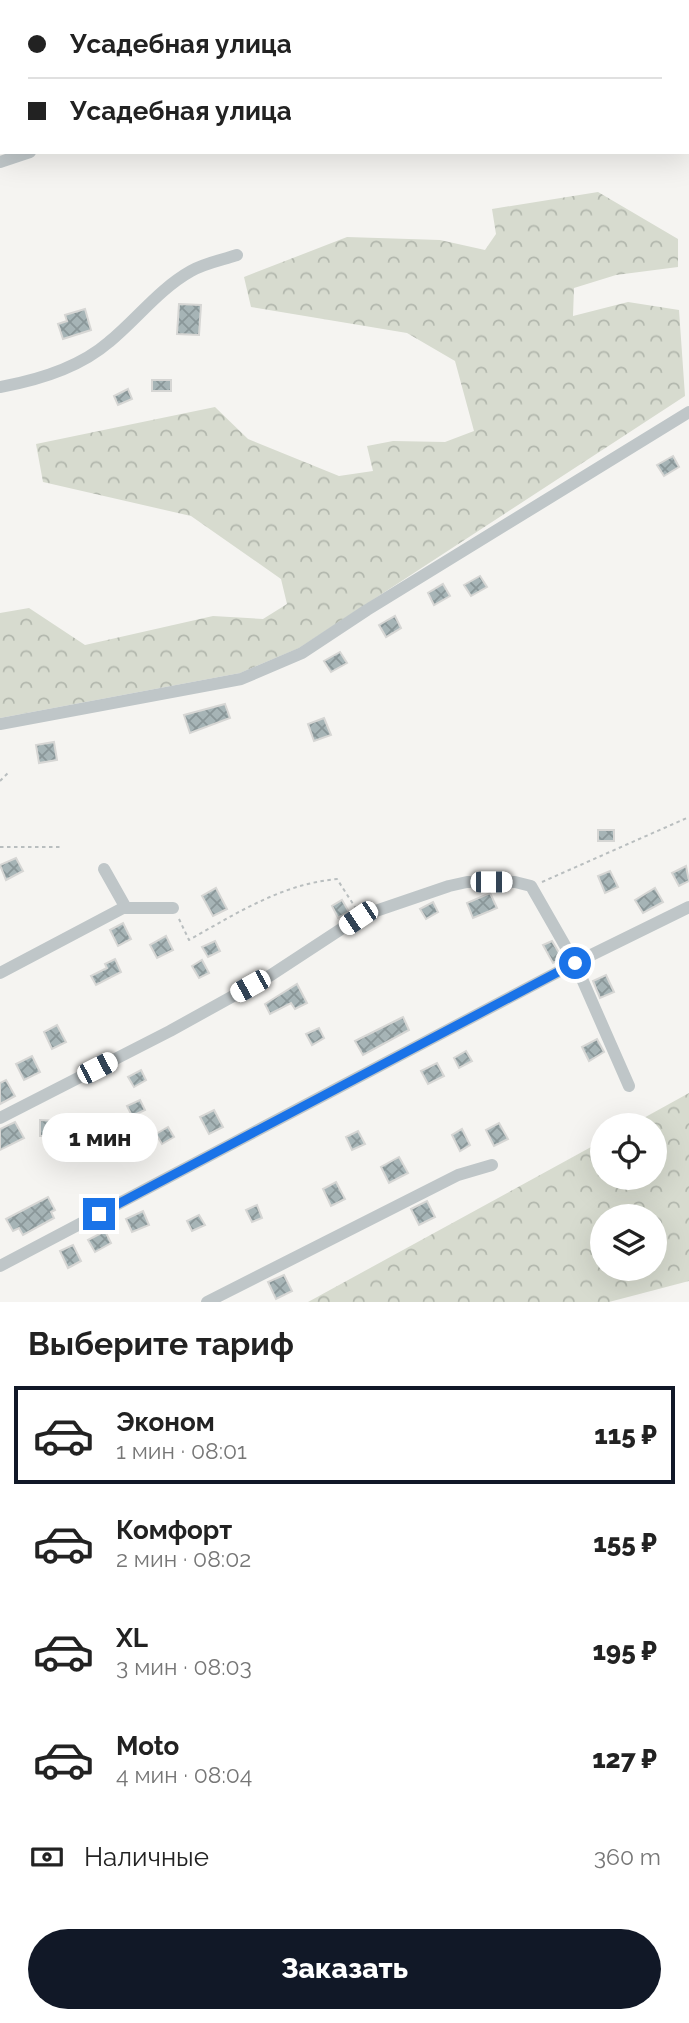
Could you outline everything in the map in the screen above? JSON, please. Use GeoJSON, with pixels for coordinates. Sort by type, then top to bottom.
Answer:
{"type":"FeatureCollection","features":[{"type":"Feature","properties":{"kind":"street"},"geometry":{"type":"LineString","coordinates":[[0,162],[24,154]]}},
{"type":"Feature","properties":{"kind":"street"},"geometry":{"type":"LineString","coordinates":[[0,387],[47,376],[74,364],[108,343],[151,300],[191,271],[237,255]]}},
{"type":"Feature","properties":{"kind":"street"},"geometry":{"type":"LineString","coordinates":[[0,724],[241,679],[302,653],[367,610],[689,412]]}},
{"type":"Feature","properties":{"kind":"street"},"geometry":{"type":"LineString","coordinates":[[104,869],[126,908]]}},
{"type":"Feature","properties":{"kind":"street"},"geometry":{"type":"LineString","coordinates":[[0,1118],[271,975],[358,918],[467,882],[531,886],[575,963],[629,1086]]}},
{"type":"Feature","properties":{"kind":"street"},"geometry":{"type":"LineString","coordinates":[[0,1266],[575,963],[689,907]]}},
{"type":"Feature","properties":{"kind":"street"},"geometry":{"type":"LineString","coordinates":[[0,973],[126,908],[173,908]]}},
{"type":"Feature","properties":{"kind":"street"},"geometry":{"type":"LineString","coordinates":[[207,1302],[458,1175],[492,1165]]}},
{"type":"Feature","properties":{"kind":"path"},"geometry":{"type":"LineString","coordinates":[[0,781],[9,772]]}},
{"type":"Feature","properties":{"kind":"path"},"geometry":{"type":"LineString","coordinates":[[531,886],[689,817]]}},
{"type":"Feature","properties":{"kind":"path"},"geometry":{"type":"LineString","coordinates":[[0,847],[62,847]]}},
{"type":"Feature","properties":{"kind":"path"},"geometry":{"type":"LineString","coordinates":[[173,908],[189,940],[264,899],[310,882],[337,879],[354,905],[358,918]]}},
{"type":"Feature","properties":{"kind":"green space"},"geometry":{"type":"Polygon","coordinates":[[[598,192],[678,239],[678,267],[616,275],[574,288],[573,316],[628,302],[679,310],[685,396],[299,648],[240,673],[0,718],[0,613],[29,608],[85,645],[213,616],[263,619],[287,604],[281,579],[191,516],[43,482],[36,444],[215,407],[248,439],[339,476],[373,471],[367,446],[393,441],[445,442],[474,431],[455,361],[407,333],[251,307],[244,277],[347,237],[440,240],[485,250],[496,234],[492,209],[598,192]]]}},
{"type":"Feature","properties":{"kind":"green space"},"geometry":{"type":"Polygon","coordinates":[[[689,1093],[689,1281],[609,1302],[308,1302],[590,1148],[590,1190],[667,1190],[667,1113],[653,1113],[689,1093]]]}},
{"type":"Feature","properties":{"kind":"building"},"geometry":{"type":"Polygon","coordinates":[[[179,304],[201,305],[199,335],[177,334],[179,304]]]}},
{"type":"Feature","properties":{"kind":"building"},"geometry":{"type":"Polygon","coordinates":[[[85,309],[91,330],[63,339],[58,324],[67,321],[65,315],[85,309]]]}},
{"type":"Feature","properties":{"kind":"building"},"geometry":{"type":"Polygon","coordinates":[[[152,380],[171,380],[171,391],[152,391],[152,380]]]}},
{"type":"Feature","properties":{"kind":"building"},"geometry":{"type":"Polygon","coordinates":[[[128,389],[132,399],[118,405],[114,396],[128,389]]]}},
{"type":"Feature","properties":{"kind":"building"},"geometry":{"type":"Polygon","coordinates":[[[673,456],[679,467],[664,476],[657,465],[673,456]]]}},
{"type":"Feature","properties":{"kind":"building"},"geometry":{"type":"Polygon","coordinates":[[[480,576],[487,587],[471,596],[464,585],[480,576]]]}},
{"type":"Feature","properties":{"kind":"building"},"geometry":{"type":"Polygon","coordinates":[[[443,584],[450,596],[434,605],[428,593],[443,584]]]}},
{"type":"Feature","properties":{"kind":"building"},"geometry":{"type":"Polygon","coordinates":[[[395,616],[401,628],[386,637],[379,625],[395,616]]]}},
{"type":"Feature","properties":{"kind":"building"},"geometry":{"type":"Polygon","coordinates":[[[340,652],[347,663],[331,672],[324,661],[340,652]]]}},
{"type":"Feature","properties":{"kind":"building"},"geometry":{"type":"Polygon","coordinates":[[[225,704],[230,718],[190,733],[184,715],[225,704]]]}},
{"type":"Feature","properties":{"kind":"building"},"geometry":{"type":"Polygon","coordinates":[[[324,718],[331,735],[314,741],[308,724],[324,718]]]}},
{"type":"Feature","properties":{"kind":"building"},"geometry":{"type":"Polygon","coordinates":[[[54,742],[57,760],[39,763],[36,745],[54,742]]]}},
{"type":"Feature","properties":{"kind":"building"},"geometry":{"type":"Polygon","coordinates":[[[598,830],[614,830],[614,841],[598,841],[598,830]]]}},
{"type":"Feature","properties":{"kind":"building"},"geometry":{"type":"Polygon","coordinates":[[[16,858],[23,871],[6,880],[0,865],[16,858]]]}},
{"type":"Feature","properties":{"kind":"building"},"geometry":{"type":"Polygon","coordinates":[[[686,866],[689,881],[679,886],[672,873],[686,866]]]}},
{"type":"Feature","properties":{"kind":"building"},"geometry":{"type":"Polygon","coordinates":[[[610,871],[618,887],[605,893],[598,876],[610,871]]]}},
{"type":"Feature","properties":{"kind":"building"},"geometry":{"type":"Polygon","coordinates":[[[216,888],[227,909],[213,916],[202,896],[216,888]]]}},
{"type":"Feature","properties":{"kind":"building"},"geometry":{"type":"Polygon","coordinates":[[[655,888],[663,902],[643,913],[635,900],[655,888]]]}},
{"type":"Feature","properties":{"kind":"building"},"geometry":{"type":"Polygon","coordinates":[[[490,893],[497,908],[473,918],[467,903],[490,893]]]}},
{"type":"Feature","properties":{"kind":"building"},"geometry":{"type":"Polygon","coordinates":[[[342,900],[349,912],[338,918],[332,906],[342,900]]]}},
{"type":"Feature","properties":{"kind":"building"},"geometry":{"type":"Polygon","coordinates":[[[433,902],[438,912],[426,919],[420,909],[433,902]]]}},
{"type":"Feature","properties":{"kind":"building"},"geometry":{"type":"Polygon","coordinates":[[[123,923],[131,939],[118,946],[110,930],[123,923]]]}},
{"type":"Feature","properties":{"kind":"building"},"geometry":{"type":"Polygon","coordinates":[[[166,936],[173,950],[157,958],[150,945],[166,936]]]}},
{"type":"Feature","properties":{"kind":"building"},"geometry":{"type":"Polygon","coordinates":[[[215,941],[220,951],[208,957],[202,947],[215,941]]]}},
{"type":"Feature","properties":{"kind":"building"},"geometry":{"type":"Polygon","coordinates":[[[552,941],[562,958],[553,963],[543,945],[552,941]]]}},
{"type":"Feature","properties":{"kind":"building"},"geometry":{"type":"Polygon","coordinates":[[[115,959],[121,972],[96,985],[91,976],[107,968],[105,964],[115,959]]]}},
{"type":"Feature","properties":{"kind":"building"},"geometry":{"type":"Polygon","coordinates":[[[202,960],[209,973],[199,978],[192,966],[202,960]]]}},
{"type":"Feature","properties":{"kind":"building"},"geometry":{"type":"Polygon","coordinates":[[[606,975],[614,992],[600,998],[593,981],[606,975]]]}},
{"type":"Feature","properties":{"kind":"building"},"geometry":{"type":"Polygon","coordinates":[[[297,984],[307,1003],[295,1009],[291,1003],[270,1014],[265,1004],[297,984]]]}},
{"type":"Feature","properties":{"kind":"building"},"geometry":{"type":"Polygon","coordinates":[[[403,1017],[409,1030],[363,1055],[355,1041],[403,1017]]]}},
{"type":"Feature","properties":{"kind":"building"},"geometry":{"type":"Polygon","coordinates":[[[57,1025],[66,1042],[52,1049],[44,1032],[57,1025]]]}},
{"type":"Feature","properties":{"kind":"building"},"geometry":{"type":"Polygon","coordinates":[[[319,1028],[324,1038],[312,1045],[306,1034],[319,1028]]]}},
{"type":"Feature","properties":{"kind":"building"},"geometry":{"type":"Polygon","coordinates":[[[597,1039],[604,1052],[589,1061],[582,1047],[597,1039]]]}},
{"type":"Feature","properties":{"kind":"building"},"geometry":{"type":"Polygon","coordinates":[[[466,1051],[472,1061],[459,1068],[454,1058],[466,1051]]]}},
{"type":"Feature","properties":{"kind":"building"},"geometry":{"type":"Polygon","coordinates":[[[32,1056],[40,1072],[24,1080],[16,1064],[32,1056]]]}},
{"type":"Feature","properties":{"kind":"building"},"geometry":{"type":"Polygon","coordinates":[[[437,1063],[444,1076],[428,1084],[421,1071],[437,1063]]]}},
{"type":"Feature","properties":{"kind":"building"},"geometry":{"type":"Polygon","coordinates":[[[141,1070],[146,1080],[134,1087],[128,1077],[141,1070]]]}},
{"type":"Feature","properties":{"kind":"building"},"geometry":{"type":"Polygon","coordinates":[[[6,1080],[15,1096],[0,1104],[0,1083],[6,1080]]]}},
{"type":"Feature","properties":{"kind":"building"},"geometry":{"type":"Polygon","coordinates":[[[140,1100],[145,1110],[132,1116],[127,1106],[140,1100]]]}},
{"type":"Feature","properties":{"kind":"building"},"geometry":{"type":"Polygon","coordinates":[[[214,1110],[223,1127],[209,1134],[200,1117],[214,1110]]]}},
{"type":"Feature","properties":{"kind":"building"},"geometry":{"type":"Polygon","coordinates":[[[40,1120],[59,1121],[58,1136],[40,1136],[40,1120]]]}},
{"type":"Feature","properties":{"kind":"building"},"geometry":{"type":"Polygon","coordinates":[[[15,1122],[24,1138],[0,1150],[0,1129],[15,1122]]]}},
{"type":"Feature","properties":{"kind":"building"},"geometry":{"type":"Polygon","coordinates":[[[499,1123],[508,1139],[494,1146],[486,1130],[499,1123]]]}},
{"type":"Feature","properties":{"kind":"building"},"geometry":{"type":"Polygon","coordinates":[[[168,1127],[174,1137],[162,1144],[156,1134],[168,1127]]]}},
{"type":"Feature","properties":{"kind":"building"},"geometry":{"type":"Polygon","coordinates":[[[462,1129],[470,1145],[460,1151],[452,1135],[462,1129]]]}},
{"type":"Feature","properties":{"kind":"building"},"geometry":{"type":"Polygon","coordinates":[[[358,1131],[365,1144],[352,1150],[346,1137],[358,1131]]]}},
{"type":"Feature","properties":{"kind":"building"},"geometry":{"type":"Polygon","coordinates":[[[399,1157],[408,1173],[389,1183],[381,1167],[399,1157]]]}},
{"type":"Feature","properties":{"kind":"building"},"geometry":{"type":"Polygon","coordinates":[[[336,1182],[345,1199],[331,1206],[323,1189],[336,1182]]]}},
{"type":"Feature","properties":{"kind":"building"},"geometry":{"type":"Polygon","coordinates":[[[48,1197],[55,1210],[51,1212],[54,1218],[23,1235],[19,1228],[13,1231],[6,1219],[48,1197]]]}},
{"type":"Feature","properties":{"kind":"building"},"geometry":{"type":"Polygon","coordinates":[[[427,1201],[435,1217],[419,1225],[411,1209],[427,1201]]]}},
{"type":"Feature","properties":{"kind":"building"},"geometry":{"type":"Polygon","coordinates":[[[257,1205],[262,1218],[252,1222],[246,1210],[257,1205]]]}},
{"type":"Feature","properties":{"kind":"building"},"geometry":{"type":"Polygon","coordinates":[[[143,1211],[149,1225],[132,1232],[126,1219],[143,1211]]]}},
{"type":"Feature","properties":{"kind":"building"},"geometry":{"type":"Polygon","coordinates":[[[199,1215],[205,1225],[192,1231],[187,1221],[199,1215]]]}},
{"type":"Feature","properties":{"kind":"building"},"geometry":{"type":"Polygon","coordinates":[[[105,1231],[111,1243],[95,1252],[88,1240],[105,1231]]]}},
{"type":"Feature","properties":{"kind":"building"},"geometry":{"type":"Polygon","coordinates":[[[73,1245],[81,1261],[68,1268],[60,1251],[73,1245]]]}},
{"type":"Feature","properties":{"kind":"building"},"geometry":{"type":"Polygon","coordinates":[[[284,1275],[292,1291],[276,1299],[268,1282],[284,1275]]]}},
{"type":"Feature","properties":{"kind":"route"},"geometry":{"type":"LineString","coordinates":[[99,1214],[575,963]]}}]}
